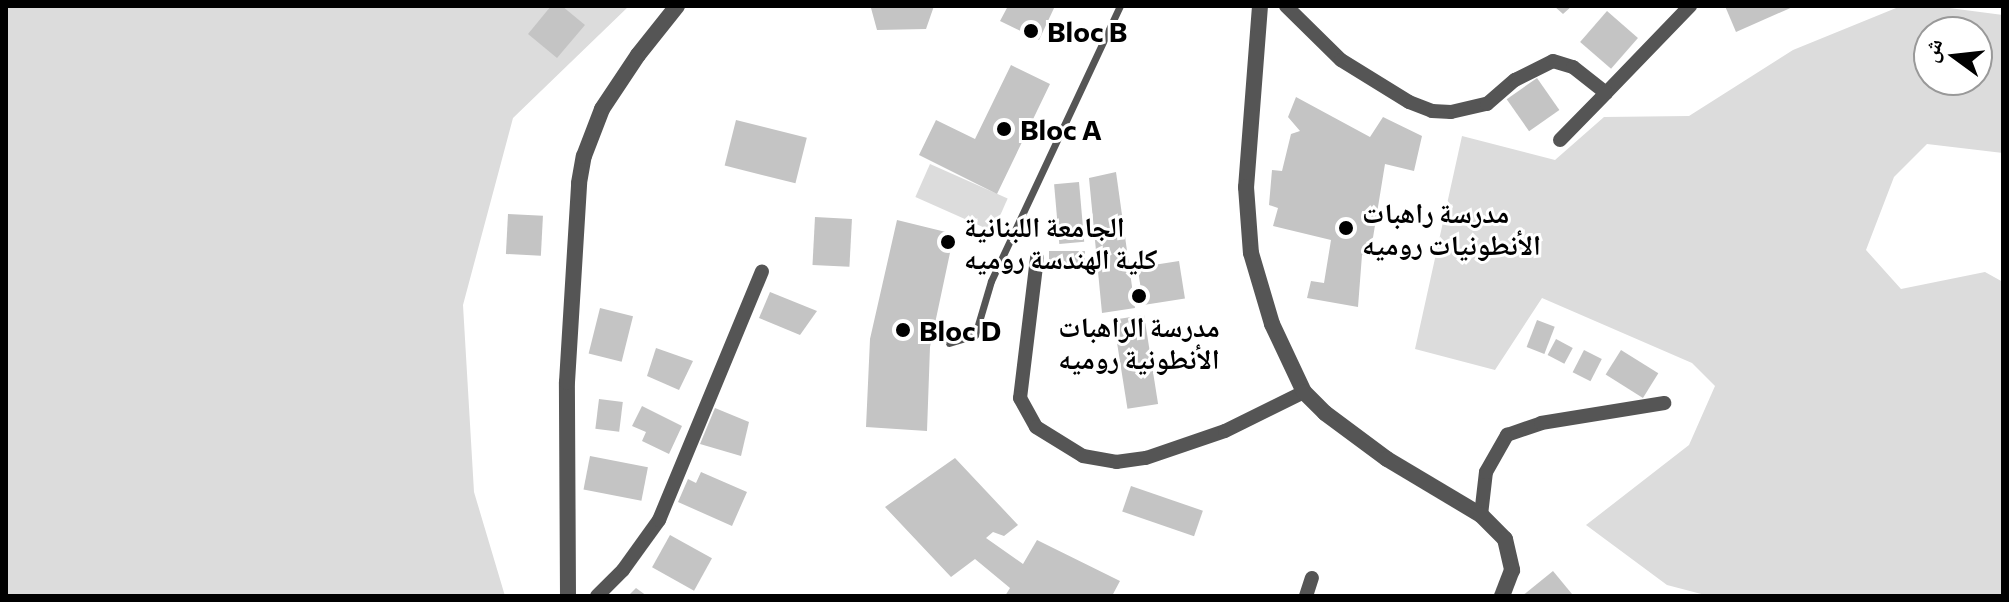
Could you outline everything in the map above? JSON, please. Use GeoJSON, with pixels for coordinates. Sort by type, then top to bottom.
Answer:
{"type":"FeatureCollection","features":[{"type":"Feature","properties":{"kind":"street"},"geometry":{"type":"LineString","coordinates":[[568,596],[567,382],[579,183],[602,109],[638,55],[677,6]]}},
{"type":"Feature","properties":{"kind":"street"},"geometry":{"type":"LineString","coordinates":[[1260,6],[1247,154],[1250,240],[1272,324],[1304,392],[1340,426],[1387,459],[1481,515],[1505,539],[1511,554],[1512,570],[1502,596]]}},
{"type":"Feature","properties":{"kind":"street"},"geometry":{"type":"LineString","coordinates":[[1286,6],[1341,60],[1409,102],[1432,111],[1472,110],[1487,104],[1515,80],[1553,61],[1573,67],[1606,93]]}},
{"type":"Feature","properties":{"kind":"street"},"geometry":{"type":"LineString","coordinates":[[1560,140],[1690,6]]}},
{"type":"Feature","properties":{"kind":"street"},"geometry":{"type":"LineString","coordinates":[[1037,258],[1020,398],[1036,427],[1083,456],[1116,462],[1146,458],[1225,431],[1304,392]]}},
{"type":"Feature","properties":{"kind":"street"},"geometry":{"type":"LineString","coordinates":[[597,596],[623,570],[659,520],[762,271]]}},
{"type":"Feature","properties":{"kind":"street"},"geometry":{"type":"LineString","coordinates":[[1481,515],[1486,472],[1507,435],[1541,423],[1664,403]]}},
{"type":"Feature","properties":{"kind":"street"},"geometry":{"type":"LineString","coordinates":[[1306,596],[1312,578]]}},
{"type":"Feature","properties":{"kind":"lane"},"geometry":{"type":"LineString","coordinates":[[949,343],[975,335],[991,281],[1120,6]]}},
{"type":"Feature","properties":{"kind":"shaded area"},"geometry":{"type":"Polygon","coordinates":[[[6,6],[629,6],[513,118],[463,305],[474,492],[505,596],[6,596],[6,6]]]}},
{"type":"Feature","properties":{"kind":"shaded area"},"geometry":{"type":"Polygon","coordinates":[[[1901,6],[1934,6],[2003,15],[2003,153],[1927,144],[1894,177],[1866,250],[1901,289],[1985,272],[2003,282],[2003,596],[1709,596],[1667,585],[1586,525],[1689,445],[1715,386],[1692,363],[1542,298],[1495,370],[1415,349],[1462,136],[1555,160],[1604,117],[1689,116],[1793,50],[1901,6]]]}},
{"type":"Feature","properties":{"kind":"shaded area"},"geometry":{"type":"Polygon","coordinates":[[[930,164],[1008,199],[993,231],[915,197],[930,164]]]}},
{"type":"Feature","properties":{"kind":"building"},"geometry":{"type":"Polygon","coordinates":[[[551,6],[562,6],[585,25],[557,58],[528,34],[551,6]]]}},
{"type":"Feature","properties":{"kind":"building"},"geometry":{"type":"Polygon","coordinates":[[[934,6],[926,29],[877,30],[871,8],[934,6]]]}},
{"type":"Feature","properties":{"kind":"building","name":"Bloc B"},"geometry":{"type":"Polygon","coordinates":[[[1008,6],[1055,6],[1039,40],[1000,21],[1008,6]]]}},
{"type":"Feature","properties":{"kind":"building"},"geometry":{"type":"Polygon","coordinates":[[[1554,6],[1572,6],[1563,14],[1554,6]]]}},
{"type":"Feature","properties":{"kind":"building"},"geometry":{"type":"Polygon","coordinates":[[[1725,6],[1795,6],[1736,32],[1725,6]]]}},
{"type":"Feature","properties":{"kind":"building"},"geometry":{"type":"Polygon","coordinates":[[[1607,11],[1638,38],[1611,69],[1580,42],[1607,11]]]}},
{"type":"Feature","properties":{"kind":"building","name":"Bloc A"},"geometry":{"type":"Polygon","coordinates":[[[1011,65],[1050,84],[997,194],[919,155],[936,120],[975,139],[1011,65]]]}},
{"type":"Feature","properties":{"kind":"building"},"geometry":{"type":"Polygon","coordinates":[[[1537,78],[1559,110],[1529,131],[1507,99],[1537,78]]]}},
{"type":"Feature","properties":{"kind":"building"},"geometry":{"type":"Polygon","coordinates":[[[1296,97],[1370,137],[1383,117],[1422,136],[1414,171],[1385,164],[1370,256],[1362,255],[1358,307],[1307,298],[1311,281],[1324,283],[1331,240],[1273,226],[1278,208],[1269,205],[1272,170],[1282,171],[1291,134],[1300,131],[1288,117],[1296,97]]]}},
{"type":"Feature","properties":{"kind":"building"},"geometry":{"type":"Polygon","coordinates":[[[736,120],[807,138],[795,183],[725,166],[736,120]]]}},
{"type":"Feature","properties":{"kind":"building"},"geometry":{"type":"Polygon","coordinates":[[[1116,172],[1135,308],[1102,313],[1089,178],[1116,172]]]}},
{"type":"Feature","properties":{"kind":"building"},"geometry":{"type":"Polygon","coordinates":[[[1079,182],[1084,242],[1059,244],[1054,184],[1079,182]]]}},
{"type":"Feature","properties":{"kind":"building"},"geometry":{"type":"Polygon","coordinates":[[[508,214],[543,216],[541,256],[506,254],[508,214]]]}},
{"type":"Feature","properties":{"kind":"building"},"geometry":{"type":"Polygon","coordinates":[[[815,217],[852,219],[849,267],[812,265],[815,217]]]}},
{"type":"Feature","properties":{"kind":"building","name":"Bloc D"},"geometry":{"type":"Polygon","coordinates":[[[897,220],[954,234],[930,347],[927,431],[866,427],[870,339],[897,220]]]}},
{"type":"Feature","properties":{"kind":"building"},"geometry":{"type":"Polygon","coordinates":[[[1049,251],[1085,251],[1085,265],[1049,265],[1049,251]]]}},
{"type":"Feature","properties":{"kind":"building"},"geometry":{"type":"Polygon","coordinates":[[[1179,261],[1185,299],[1143,305],[1138,268],[1179,261]]]}},
{"type":"Feature","properties":{"kind":"building"},"geometry":{"type":"Polygon","coordinates":[[[770,292],[817,311],[800,335],[759,318],[770,292]]]}},
{"type":"Feature","properties":{"kind":"building"},"geometry":{"type":"Polygon","coordinates":[[[600,308],[633,316],[622,362],[589,354],[600,308]]]}},
{"type":"Feature","properties":{"kind":"building"},"geometry":{"type":"Polygon","coordinates":[[[1144,315],[1158,404],[1127,409],[1113,320],[1144,315]]]}},
{"type":"Feature","properties":{"kind":"building"},"geometry":{"type":"Polygon","coordinates":[[[1537,320],[1555,327],[1544,354],[1527,347],[1537,320]]]}},
{"type":"Feature","properties":{"kind":"building"},"geometry":{"type":"Polygon","coordinates":[[[1556,339],[1573,348],[1564,364],[1548,355],[1556,339]]]}},
{"type":"Feature","properties":{"kind":"building"},"geometry":{"type":"Polygon","coordinates":[[[656,348],[693,361],[679,390],[647,376],[656,348]]]}},
{"type":"Feature","properties":{"kind":"building"},"geometry":{"type":"Polygon","coordinates":[[[1584,350],[1602,359],[1590,381],[1573,372],[1584,350]]]}},
{"type":"Feature","properties":{"kind":"building"},"geometry":{"type":"Polygon","coordinates":[[[1621,350],[1658,373],[1643,398],[1606,375],[1621,350]]]}},
{"type":"Feature","properties":{"kind":"building"},"geometry":{"type":"Polygon","coordinates":[[[599,399],[623,402],[619,432],[595,429],[599,399]]]}},
{"type":"Feature","properties":{"kind":"building"},"geometry":{"type":"Polygon","coordinates":[[[642,406],[682,426],[669,454],[642,441],[646,432],[632,426],[642,406]]]}},
{"type":"Feature","properties":{"kind":"building"},"geometry":{"type":"Polygon","coordinates":[[[715,408],[749,422],[741,456],[700,444],[715,408]]]}},
{"type":"Feature","properties":{"kind":"building"},"geometry":{"type":"Polygon","coordinates":[[[590,456],[648,467],[641,501],[584,489],[590,456]]]}},
{"type":"Feature","properties":{"kind":"building"},"geometry":{"type":"Polygon","coordinates":[[[955,458],[1018,525],[1004,536],[993,532],[986,538],[1023,564],[1037,540],[1120,581],[1112,596],[1005,596],[1010,588],[975,559],[951,577],[885,507],[955,458]]]}},
{"type":"Feature","properties":{"kind":"building"},"geometry":{"type":"Polygon","coordinates":[[[701,472],[747,492],[732,526],[678,502],[688,479],[696,483],[701,472]]]}},
{"type":"Feature","properties":{"kind":"building"},"geometry":{"type":"Polygon","coordinates":[[[1131,486],[1203,511],[1194,536],[1122,512],[1131,486]]]}},
{"type":"Feature","properties":{"kind":"building"},"geometry":{"type":"Polygon","coordinates":[[[670,535],[712,558],[694,591],[652,567],[670,535]]]}},
{"type":"Feature","properties":{"kind":"building"},"geometry":{"type":"Polygon","coordinates":[[[1553,571],[1572,594],[1522,596],[1553,571]]]}},
{"type":"Feature","properties":{"kind":"building"},"geometry":{"type":"Polygon","coordinates":[[[636,588],[647,596],[628,596],[636,588]]]}},
{"type":"Feature","properties":{"kind":"place","name":"Bloc B"},"geometry":{"type":"Point","coordinates":[1031,31]}},
{"type":"Feature","properties":{"kind":"place","name":"Bloc A"},"geometry":{"type":"Point","coordinates":[1004,129]}},
{"type":"Feature","properties":{"kind":"place","name":"مدرسة راهبات الأنطونيات روميه"},"geometry":{"type":"Point","coordinates":[1346,228]}},
{"type":"Feature","properties":{"kind":"place","name":"الجامعة اللبنانية كلية الهندسة روميه"},"geometry":{"type":"Point","coordinates":[948,242]}},
{"type":"Feature","properties":{"kind":"place","name":"مدرسة الراهبات الأنطونية روميه"},"geometry":{"type":"Point","coordinates":[1139,296]}},
{"type":"Feature","properties":{"kind":"place","name":"Bloc D"},"geometry":{"type":"Point","coordinates":[903,330]}}]}
